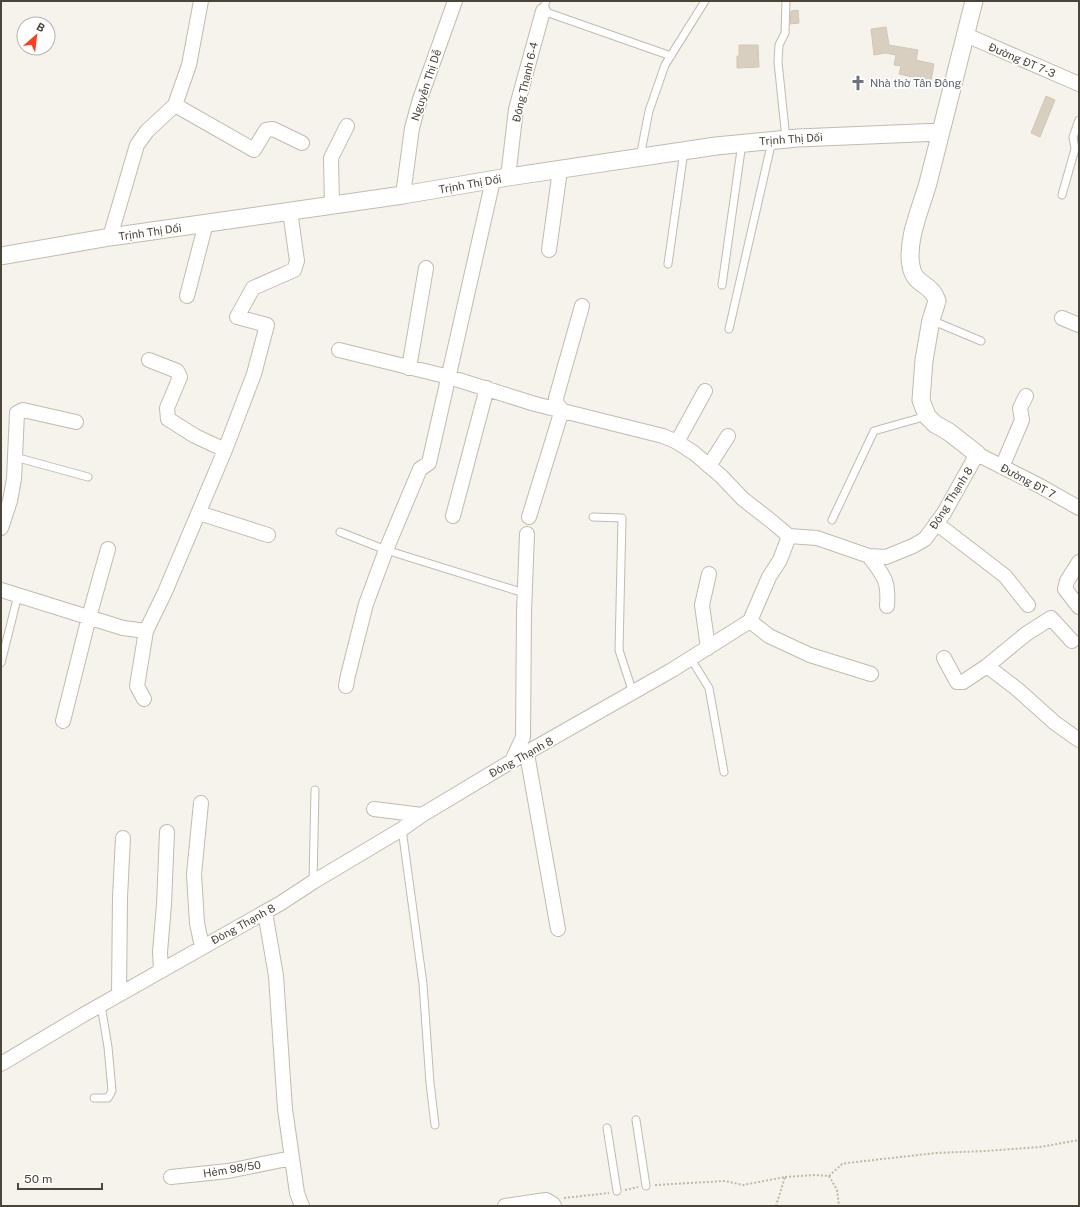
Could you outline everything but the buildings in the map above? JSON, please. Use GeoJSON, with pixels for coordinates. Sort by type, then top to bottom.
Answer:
{"type":"FeatureCollection","features":[{"type":"Feature","properties":{"kind":"street"},"geometry":{"type":"LineString","coordinates":[[110,237],[137,145],[147,131],[175,105],[189,65],[201,1]]}},
{"type":"Feature","properties":{"kind":"street","name":"Nguyễn Thị Dễ"},"geometry":{"type":"LineString","coordinates":[[403,195],[412,128],[420,99],[455,1]]}},
{"type":"Feature","properties":{"kind":"street"},"geometry":{"type":"LineString","coordinates":[[974,1],[941,132],[911,240],[910,257],[911,266],[915,276],[933,293],[937,301],[931,320],[924,360],[921,400],[928,416],[935,424],[949,432],[977,454]]}},
{"type":"Feature","properties":{"kind":"street","name":"Đông Thạnh 6-4"},"geometry":{"type":"LineString","coordinates":[[346,686],[366,604],[386,550],[420,469],[429,463],[449,377],[501,179],[516,110],[544,6]]}},
{"type":"Feature","properties":{"kind":"street","name":"Đường ĐT 7-3"},"geometry":{"type":"LineString","coordinates":[[966,35],[1079,84]]}},
{"type":"Feature","properties":{"kind":"street"},"geometry":{"type":"LineString","coordinates":[[175,105],[254,150],[266,130],[273,129],[302,143]]}},
{"type":"Feature","properties":{"kind":"street"},"geometry":{"type":"LineString","coordinates":[[332,205],[332,158],[347,126]]}},
{"type":"Feature","properties":{"kind":"street","name":"Trịnh Thị Dối"},"geometry":{"type":"LineString","coordinates":[[1,256],[110,237],[403,195],[716,146],[779,140],[941,132]]}},
{"type":"Feature","properties":{"kind":"street"},"geometry":{"type":"LineString","coordinates":[[549,250],[560,170]]}},
{"type":"Feature","properties":{"kind":"street"},"geometry":{"type":"LineString","coordinates":[[144,699],[136,686],[146,631],[165,592],[224,450],[254,374],[267,325],[237,317],[253,288],[294,270],[297,260],[290,211]]}},
{"type":"Feature","properties":{"kind":"street"},"geometry":{"type":"LineString","coordinates":[[187,296],[206,223]]}},
{"type":"Feature","properties":{"kind":"street"},"geometry":{"type":"LineString","coordinates":[[409,368],[426,268]]}},
{"type":"Feature","properties":{"kind":"street"},"geometry":{"type":"LineString","coordinates":[[562,410],[557,404],[556,398],[582,306]]}},
{"type":"Feature","properties":{"kind":"street"},"geometry":{"type":"LineString","coordinates":[[1062,318],[1079,325]]}},
{"type":"Feature","properties":{"kind":"street"},"geometry":{"type":"LineString","coordinates":[[339,350],[449,377],[535,404],[663,436],[677,442],[721,476],[743,499],[789,536],[780,560],[765,586],[750,621],[769,636],[810,655],[871,674]]}},
{"type":"Feature","properties":{"kind":"street"},"geometry":{"type":"LineString","coordinates":[[149,360],[177,371],[180,377],[167,408],[168,419],[195,436],[224,450]]}},
{"type":"Feature","properties":{"kind":"street"},"geometry":{"type":"LineString","coordinates":[[453,516],[487,388]]}},
{"type":"Feature","properties":{"kind":"street"},"geometry":{"type":"LineString","coordinates":[[677,442],[705,392]]}},
{"type":"Feature","properties":{"kind":"street"},"geometry":{"type":"LineString","coordinates":[[1002,467],[1022,420],[1020,408],[1026,396]]}},
{"type":"Feature","properties":{"kind":"street"},"geometry":{"type":"LineString","coordinates":[[1,528],[10,501],[14,479],[17,413],[22,410],[76,422]]}},
{"type":"Feature","properties":{"kind":"street"},"geometry":{"type":"LineString","coordinates":[[529,517],[562,410]]}},
{"type":"Feature","properties":{"kind":"street"},"geometry":{"type":"LineString","coordinates":[[709,466],[728,436]]}},
{"type":"Feature","properties":{"kind":"street","name":"Đường ĐT 7"},"geometry":{"type":"LineString","coordinates":[[977,454],[1079,508]]}},
{"type":"Feature","properties":{"kind":"street","name":"Đông Thạnh 8"},"geometry":{"type":"LineString","coordinates":[[789,536],[817,538],[869,556],[886,557],[913,546],[925,539],[944,513],[977,454]]}},
{"type":"Feature","properties":{"kind":"street"},"geometry":{"type":"LineString","coordinates":[[199,513],[268,535]]}},
{"type":"Feature","properties":{"kind":"street"},"geometry":{"type":"LineString","coordinates":[[936,523],[1005,576],[1028,605]]}},
{"type":"Feature","properties":{"kind":"street"},"geometry":{"type":"LineString","coordinates":[[512,762],[523,737],[524,593],[527,534]]}},
{"type":"Feature","properties":{"kind":"street"},"geometry":{"type":"LineString","coordinates":[[63,721],[108,549]]}},
{"type":"Feature","properties":{"kind":"street"},"geometry":{"type":"LineString","coordinates":[[869,556],[883,575],[888,591],[887,606]]}},
{"type":"Feature","properties":{"kind":"street"},"geometry":{"type":"LineString","coordinates":[[1079,562],[1067,581],[1065,589],[1079,607]]}},
{"type":"Feature","properties":{"kind":"street"},"geometry":{"type":"LineString","coordinates":[[708,648],[702,605],[709,574]]}},
{"type":"Feature","properties":{"kind":"street"},"geometry":{"type":"LineString","coordinates":[[1,590],[123,628],[146,631]]}},
{"type":"Feature","properties":{"kind":"street"},"geometry":{"type":"LineString","coordinates":[[944,658],[958,682],[963,682],[987,666],[1026,634],[1051,618],[1072,641]]}},
{"type":"Feature","properties":{"kind":"street","name":"Đông Thạnh 8"},"geometry":{"type":"LineString","coordinates":[[1,1064],[119,994],[281,903],[313,882],[402,829],[422,814],[691,659],[750,621]]}},
{"type":"Feature","properties":{"kind":"street"},"geometry":{"type":"LineString","coordinates":[[987,666],[1017,689],[1055,723],[1079,740]]}},
{"type":"Feature","properties":{"kind":"street"},"geometry":{"type":"LineString","coordinates":[[527,754],[558,930]]}},
{"type":"Feature","properties":{"kind":"street"},"geometry":{"type":"LineString","coordinates":[[201,803],[194,874],[197,923],[202,947]]}},
{"type":"Feature","properties":{"kind":"street"},"geometry":{"type":"LineString","coordinates":[[374,809],[422,814]]}},
{"type":"Feature","properties":{"kind":"street"},"geometry":{"type":"LineString","coordinates":[[161,971],[160,952],[164,906],[167,832]]}},
{"type":"Feature","properties":{"kind":"street"},"geometry":{"type":"LineString","coordinates":[[119,994],[120,897],[123,838]]}},
{"type":"Feature","properties":{"kind":"street"},"geometry":{"type":"LineString","coordinates":[[264,912],[276,976],[285,1109],[297,1194],[302,1206]]}},
{"type":"Feature","properties":{"kind":"street","name":"Hẻm 98/50"},"geometry":{"type":"LineString","coordinates":[[171,1177],[228,1171],[292,1158]]}},
{"type":"Feature","properties":{"kind":"street"},"geometry":{"type":"LineString","coordinates":[[505,1206],[550,1203]]}},
{"type":"Feature","properties":{"kind":"lane"},"geometry":{"type":"LineString","coordinates":[[640,157],[649,111],[665,65],[705,1]]}},
{"type":"Feature","properties":{"kind":"lane"},"geometry":{"type":"LineString","coordinates":[[729,329],[779,140],[778,62],[780,45],[785,32],[786,1]]}},
{"type":"Feature","properties":{"kind":"lane"},"geometry":{"type":"LineString","coordinates":[[544,6],[671,56]]}},
{"type":"Feature","properties":{"kind":"lane"},"geometry":{"type":"LineString","coordinates":[[1062,195],[1074,149],[1073,137],[1079,120]]}},
{"type":"Feature","properties":{"kind":"lane"},"geometry":{"type":"LineString","coordinates":[[722,285],[742,143]]}},
{"type":"Feature","properties":{"kind":"lane"},"geometry":{"type":"LineString","coordinates":[[668,264],[684,151]]}},
{"type":"Feature","properties":{"kind":"lane"},"geometry":{"type":"LineString","coordinates":[[931,320],[981,341]]}},
{"type":"Feature","properties":{"kind":"lane"},"geometry":{"type":"LineString","coordinates":[[832,520],[874,431],[928,416]]}},
{"type":"Feature","properties":{"kind":"lane"},"geometry":{"type":"LineString","coordinates":[[15,457],[88,477]]}},
{"type":"Feature","properties":{"kind":"lane"},"geometry":{"type":"LineString","coordinates":[[593,517],[622,518],[619,650],[633,693]]}},
{"type":"Feature","properties":{"kind":"lane"},"geometry":{"type":"LineString","coordinates":[[340,532],[386,550],[524,593]]}},
{"type":"Feature","properties":{"kind":"lane"},"geometry":{"type":"LineString","coordinates":[[1,663],[18,595]]}},
{"type":"Feature","properties":{"kind":"lane"},"geometry":{"type":"LineString","coordinates":[[691,659],[709,688],[724,772]]}},
{"type":"Feature","properties":{"kind":"lane"},"geometry":{"type":"LineString","coordinates":[[313,882],[315,790]]}},
{"type":"Feature","properties":{"kind":"lane"},"geometry":{"type":"LineString","coordinates":[[402,829],[423,984],[430,1083],[435,1125]]}},
{"type":"Feature","properties":{"kind":"lane"},"geometry":{"type":"LineString","coordinates":[[94,1098],[108,1098],[112,1091],[108,1047],[101,1005]]}},
{"type":"Feature","properties":{"kind":"lane"},"geometry":{"type":"LineString","coordinates":[[636,1120],[646,1186]]}},
{"type":"Feature","properties":{"kind":"lane"},"geometry":{"type":"LineString","coordinates":[[607,1128],[617,1192]]}},
{"type":"Feature","properties":{"kind":"path"},"geometry":{"type":"LineString","coordinates":[[550,1203],[646,1186],[725,1181],[743,1185],[784,1177],[816,1175],[829,1176],[842,1164],[846,1163],[936,1153],[1040,1147],[1079,1140]]}},
{"type":"Feature","properties":{"kind":"path"},"geometry":{"type":"LineString","coordinates":[[829,1176],[837,1190],[839,1206]]}},
{"type":"Feature","properties":{"kind":"path"},"geometry":{"type":"LineString","coordinates":[[776,1206],[784,1177]]}},
{"type":"Feature","properties":{"kind":"place","name":"Nhà thờ Tân Đông"},"geometry":{"type":"Point","coordinates":[858,83]}}]}
